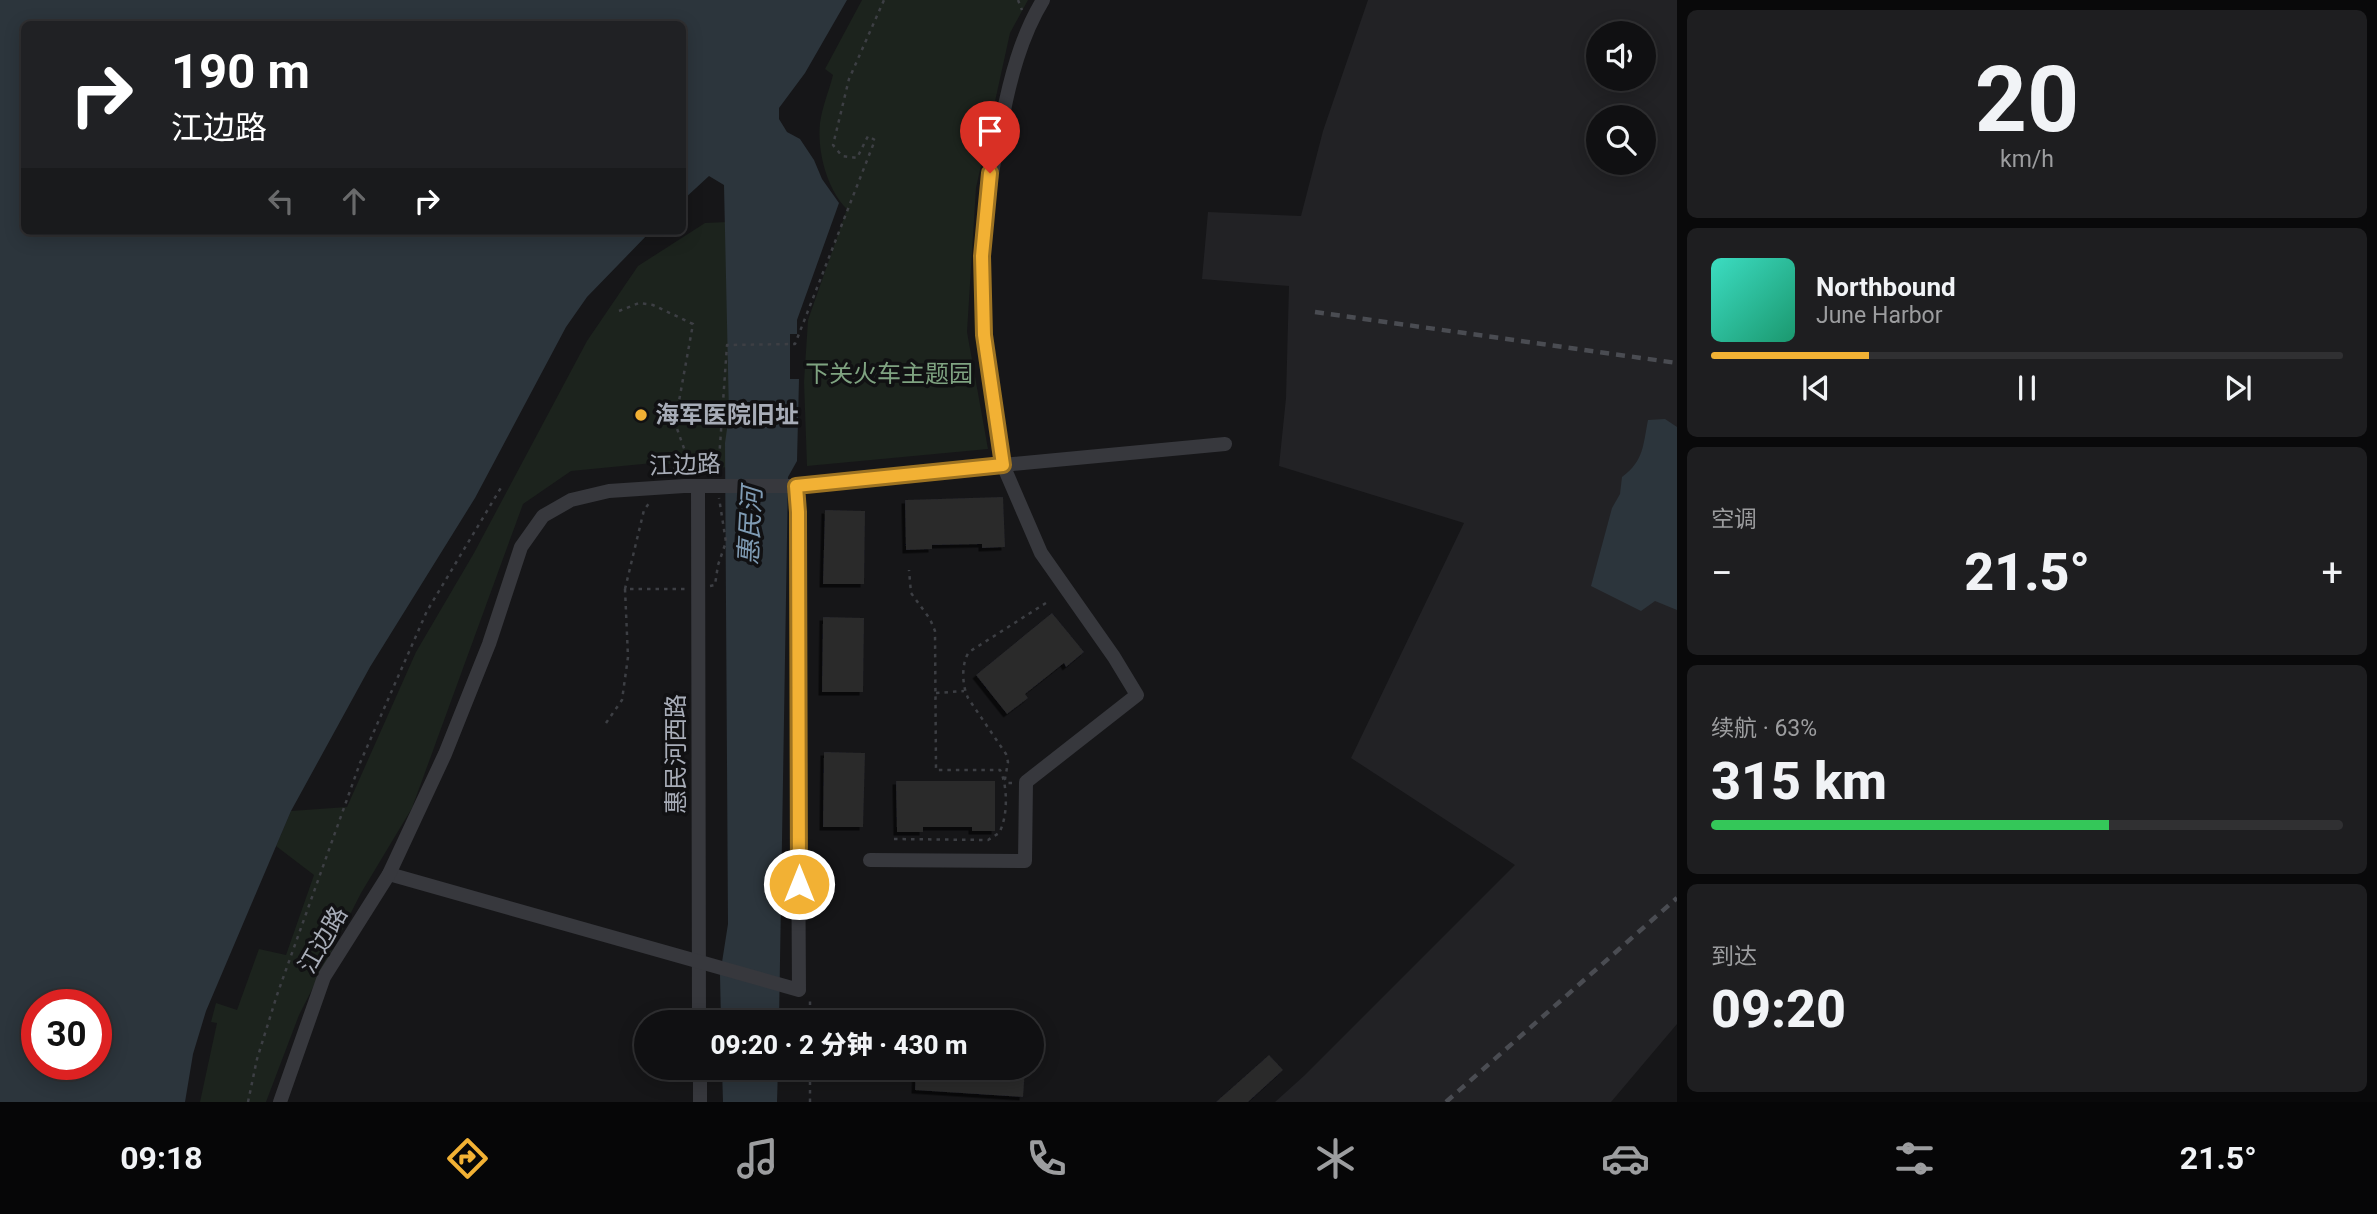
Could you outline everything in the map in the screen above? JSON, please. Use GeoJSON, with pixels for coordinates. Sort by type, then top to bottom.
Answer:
{"type":"FeatureCollection","features":[{"type":"Feature","properties":{"kind":"street"},"geometry":{"type":"LineString","coordinates":[[870,860],[1025,861],[1026,784],[1137,695],[1114,657],[1041,553],[1003,465],[984,335],[982,256],[990,173],[1006,100],[1028,25],[1043,0]]}},
{"type":"Feature","properties":{"kind":"street","name":"江边路"},"geometry":{"type":"LineString","coordinates":[[280,1102],[324,977],[389,874],[445,754],[475,681],[521,547],[543,516],[571,500],[609,491],[717,485],[796,486],[1225,444]]}},
{"type":"Feature","properties":{"kind":"street","name":"惠民河西路"},"geometry":{"type":"LineString","coordinates":[[698,486],[703,964],[700,1010]]}},
{"type":"Feature","properties":{"kind":"street"},"geometry":{"type":"LineString","coordinates":[[389,874],[794,989],[798,512],[796,486]]}},
{"type":"Feature","properties":{"kind":"street"},"geometry":{"type":"LineString","coordinates":[[700,1080],[700,1102]]}},
{"type":"Feature","properties":{"kind":"path"},"geometry":{"type":"LineString","coordinates":[[625,589],[699,588],[715,585],[726,542],[717,485],[727,345],[795,344],[875,140],[868,135],[857,158],[842,156],[833,145],[849,79],[884,0]]}},
{"type":"Feature","properties":{"kind":"path"},"geometry":{"type":"LineString","coordinates":[[606,723],[622,700],[628,657],[625,589],[644,510],[686,454],[674,423],[693,324],[653,305],[639,303],[619,311]]}},
{"type":"Feature","properties":{"kind":"path"},"geometry":{"type":"LineString","coordinates":[[248,1102],[257,1059],[277,995],[360,763],[427,611],[502,486]]}},
{"type":"Feature","properties":{"kind":"path"},"geometry":{"type":"LineString","coordinates":[[909,570],[911,593],[935,631],[936,770],[1000,770],[1007,783],[1026,784]]}},
{"type":"Feature","properties":{"kind":"path"},"geometry":{"type":"LineString","coordinates":[[894,839],[982,840],[999,833],[1003,822],[1004,779],[1008,762],[1006,754],[965,691],[964,666],[969,652],[1049,601]]}},
{"type":"Feature","properties":{"kind":"path"},"geometry":{"type":"LineString","coordinates":[[936,693],[965,691]]}},
{"type":"Feature","properties":{"kind":"path"},"geometry":{"type":"LineString","coordinates":[[810,1080],[810,1102]]}},
{"type":"Feature","properties":{"kind":"shaded area"},"geometry":{"type":"Polygon","coordinates":[[[1368,0],[1677,0],[1677,1024],[1611,1102],[1275,1102],[1515,865],[1351,758],[1464,523],[1279,466],[1286,398],[1289,286],[1202,279],[1208,212],[1301,216],[1323,131],[1368,0]]]}},
{"type":"Feature","properties":{"kind":"green space","name":"下关火车主题园"},"geometry":{"type":"Polygon","coordinates":[[[862,0],[1028,0],[1010,33],[976,188],[967,332],[988,449],[807,466],[804,382],[808,320],[847,209],[829,181],[820,146],[822,111],[833,75],[825,69],[862,0]]]}},
{"type":"Feature","properties":{"kind":"green space"},"geometry":{"type":"Polygon","coordinates":[[[727,222],[734,468],[653,463],[571,471],[523,504],[412,808],[361,893],[299,1015],[266,1102],[200,1102],[217,1023],[211,1022],[216,1003],[237,1010],[259,949],[286,955],[314,875],[276,846],[291,811],[347,807],[416,652],[474,553],[587,341],[638,266],[705,223],[727,222]]]}},
{"type":"Feature","properties":{"kind":"water","name":"惠民河"},"geometry":{"type":"Polygon","coordinates":[[[0,0],[847,0],[805,73],[779,108],[779,119],[787,132],[800,139],[839,203],[797,320],[797,334],[790,334],[790,379],[799,379],[797,461],[788,477],[779,1010],[721,1010],[720,975],[728,924],[725,443],[729,415],[724,185],[709,176],[686,197],[686,21],[21,21],[21,235],[647,235],[587,297],[566,327],[475,498],[370,667],[291,811],[206,1011],[193,1054],[185,1102],[0,1102],[0,0]]]}},
{"type":"Feature","properties":{"kind":"water"},"geometry":{"type":"Polygon","coordinates":[[[1665,419],[1677,427],[1677,610],[1655,601],[1641,611],[1591,586],[1612,508],[1620,494],[1622,477],[1639,459],[1648,420],[1665,419]]]}},
{"type":"Feature","properties":{"kind":"water"},"geometry":{"type":"Polygon","coordinates":[[[722,1080],[778,1080],[777,1102],[723,1102],[722,1080]]]}},
{"type":"Feature","properties":{"kind":"building"},"geometry":{"type":"Polygon","coordinates":[[[1003,497],[1005,547],[982,548],[982,544],[932,545],[932,549],[906,550],[905,500],[1003,497]]]}},
{"type":"Feature","properties":{"kind":"building"},"geometry":{"type":"Polygon","coordinates":[[[825,510],[865,511],[864,584],[823,584],[825,510]]]}},
{"type":"Feature","properties":{"kind":"building"},"geometry":{"type":"Polygon","coordinates":[[[1052,613],[1084,652],[1066,667],[1064,663],[1025,694],[1028,698],[1007,714],[976,675],[1052,613]]]}},
{"type":"Feature","properties":{"kind":"building"},"geometry":{"type":"Polygon","coordinates":[[[823,617],[864,618],[863,692],[822,692],[823,617]]]}},
{"type":"Feature","properties":{"kind":"building"},"geometry":{"type":"Polygon","coordinates":[[[824,752],[865,753],[863,827],[823,827],[824,752]]]}},
{"type":"Feature","properties":{"kind":"building"},"geometry":{"type":"Polygon","coordinates":[[[896,781],[995,781],[995,831],[972,831],[972,827],[923,827],[923,832],[897,832],[896,781]]]}},
{"type":"Feature","properties":{"kind":"building"},"geometry":{"type":"Polygon","coordinates":[[[1269,1055],[1283,1070],[1248,1102],[1216,1102],[1269,1055]]]}},
{"type":"Feature","properties":{"kind":"building"},"geometry":{"type":"Polygon","coordinates":[[[915,1080],[1024,1080],[1023,1097],[915,1090],[915,1080]]]}},
{"type":"Feature","properties":{"kind":"railway"},"geometry":{"type":"LineString","coordinates":[[1315,312],[1677,363]]}},
{"type":"Feature","properties":{"kind":"railway"},"geometry":{"type":"LineString","coordinates":[[1446,1102],[1677,898]]}},
{"type":"Feature","properties":{"kind":"place","name":"海军医院旧址"},"geometry":{"type":"Point","coordinates":[641,415]}},
{"type":"Feature","properties":{"kind":"route"},"geometry":{"type":"LineString","coordinates":[[799,884],[796,486],[1003,465],[984,335],[982,256],[990,173]]}}]}
